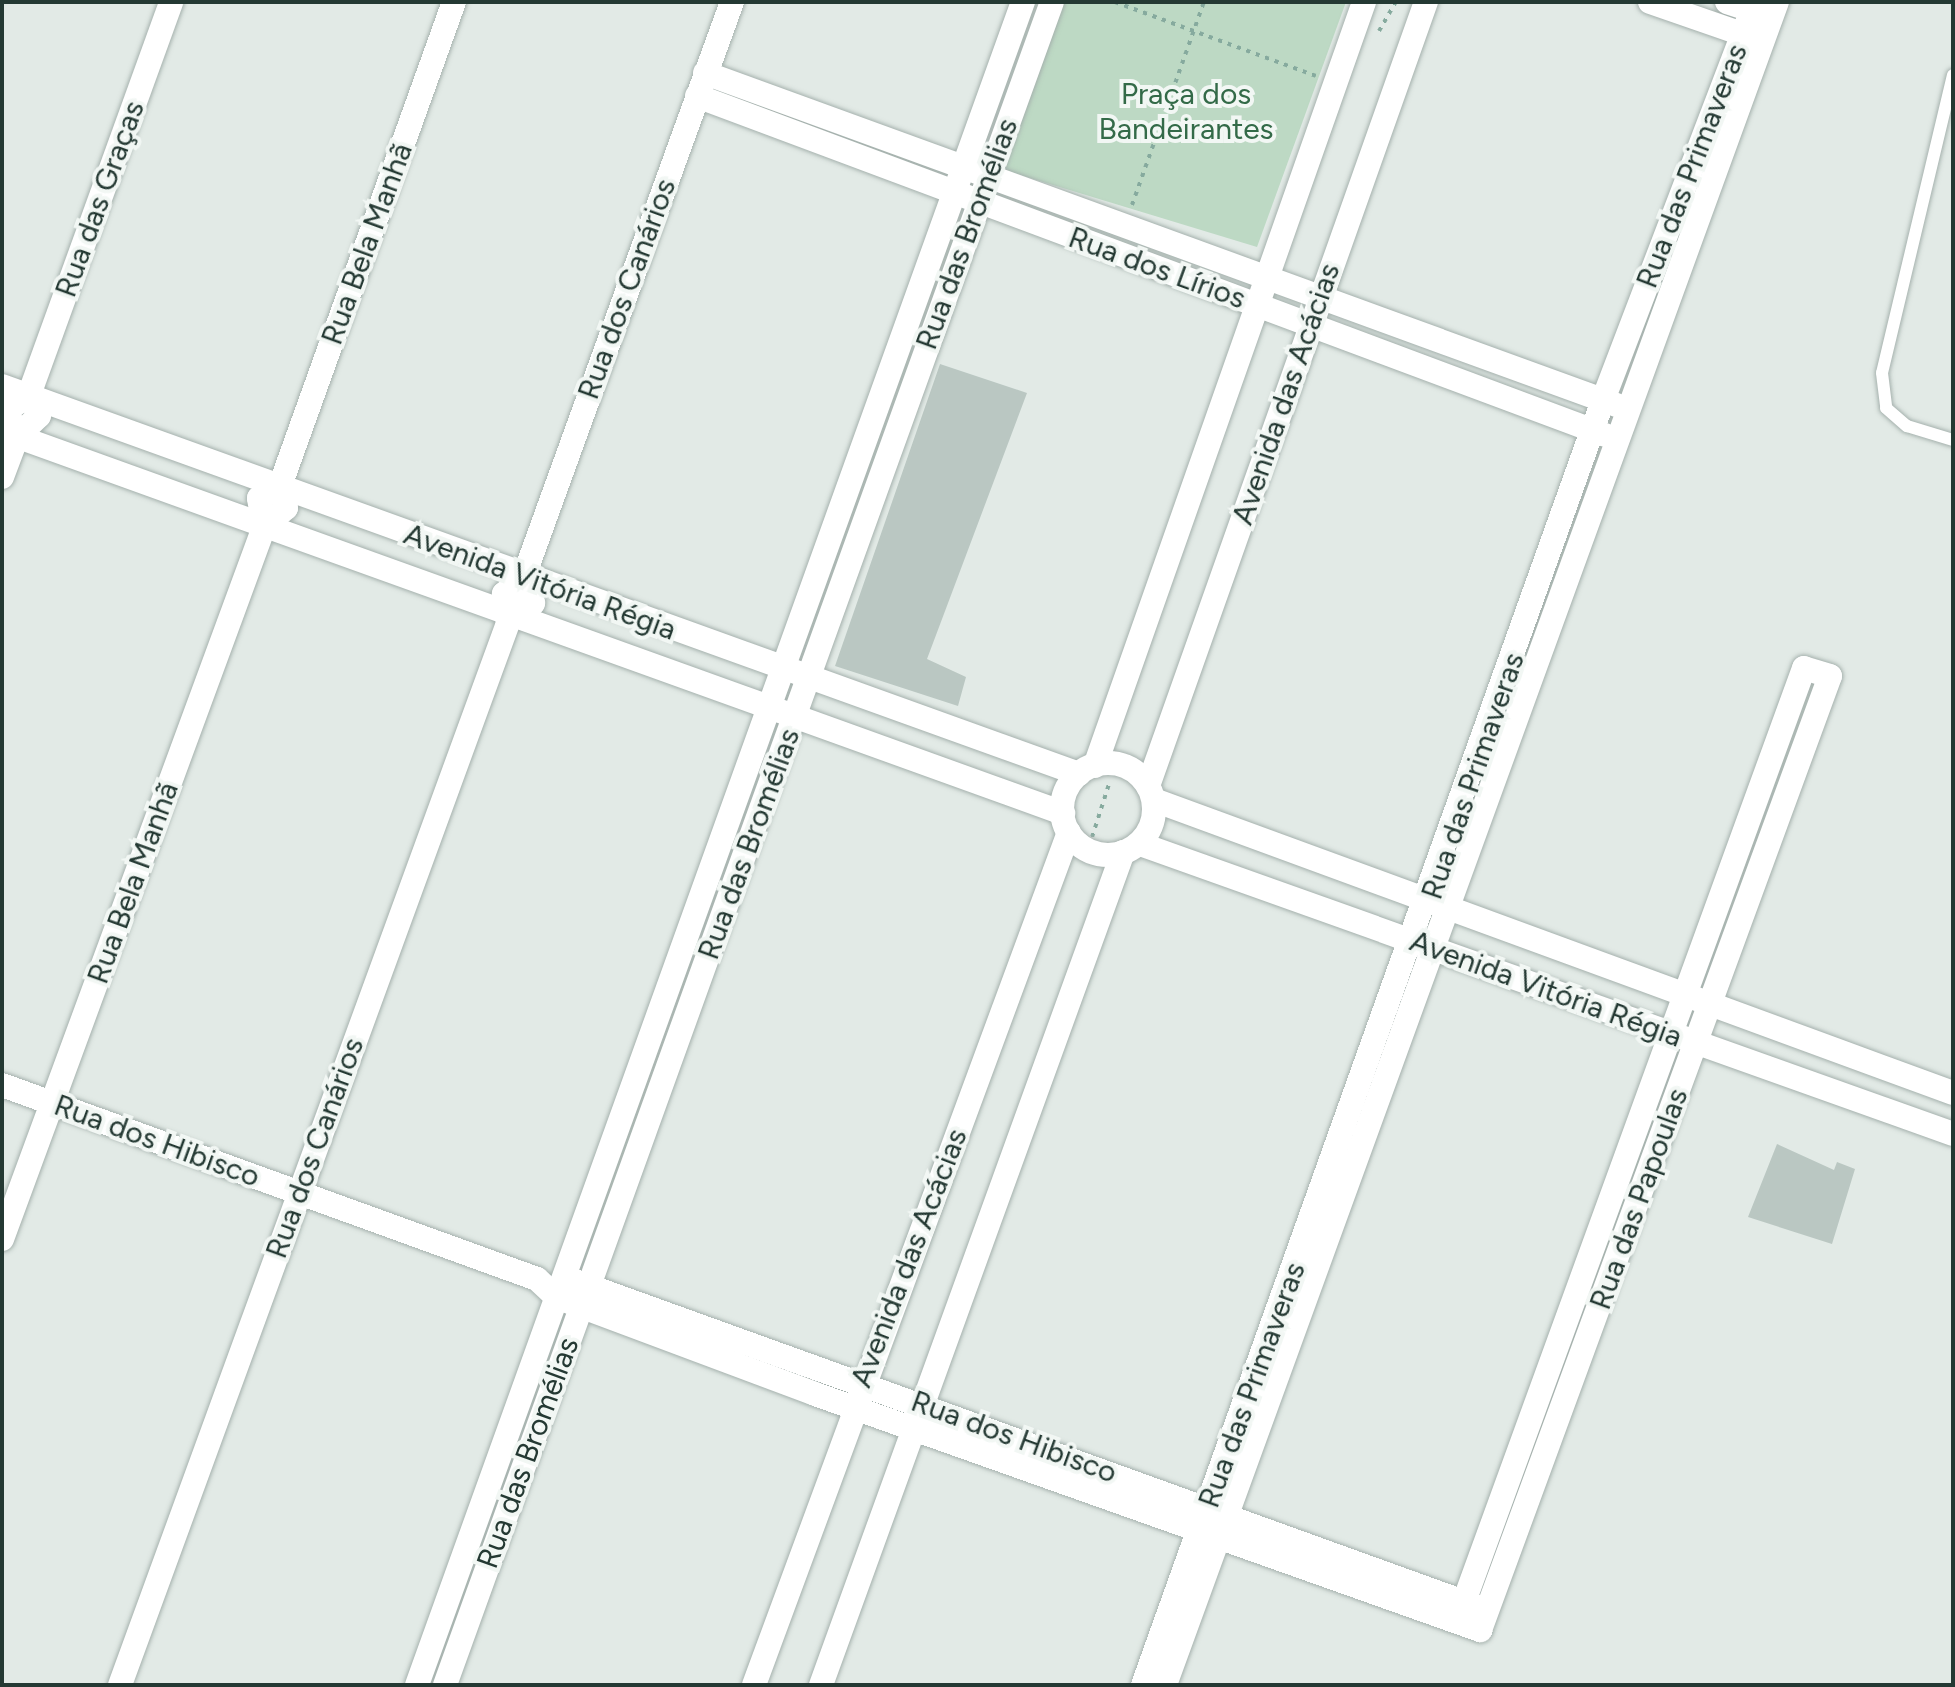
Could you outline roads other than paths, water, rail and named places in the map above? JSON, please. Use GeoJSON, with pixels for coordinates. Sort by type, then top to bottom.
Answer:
{"type":"FeatureCollection","features":[{"type":"Feature","properties":{"kind":"street","name":"Rua das Graças"},"geometry":{"type":"LineString","coordinates":[[9,434],[39,416],[29,395],[171,2]]}},
{"type":"Feature","properties":{"kind":"street","name":"Rua Bela Manhã"},"geometry":{"type":"LineString","coordinates":[[2,1239],[264,527],[286,508],[280,486],[454,2]]}},
{"type":"Feature","properties":{"kind":"street","name":"Rua dos Canários"},"geometry":{"type":"LineString","coordinates":[[120,1685],[512,612],[533,603],[524,576],[732,2]]}},
{"type":"Feature","properties":{"kind":"street","name":"Rua das Bromélias"},"geometry":{"type":"LineString","coordinates":[[417,1685],[783,671],[952,192],[1023,2]]}},
{"type":"Feature","properties":{"kind":"street","name":"Rua das Bromélias"},"geometry":{"type":"LineString","coordinates":[[445,1685],[1052,2]]}},
{"type":"Feature","properties":{"kind":"street","name":"Avenida das Acácias"},"geometry":{"type":"LineString","coordinates":[[1087,770],[1252,304],[1364,2]]}},
{"type":"Feature","properties":{"kind":"street","name":"Avenida das Acácias"},"geometry":{"type":"LineString","coordinates":[[1151,793],[1309,325],[1426,2]]}},
{"type":"Feature","properties":{"kind":"street"},"geometry":{"type":"LineString","coordinates":[[1650,2],[1753,37]]}},
{"type":"Feature","properties":{"kind":"street"},"geometry":{"type":"LineString","coordinates":[[1727,2],[1764,8]]}},
{"type":"Feature","properties":{"kind":"street","name":"Rua das Primaveras"},"geometry":{"type":"LineString","coordinates":[[1438,908],[1592,430],[1764,8]]}},
{"type":"Feature","properties":{"kind":"street","name":"Rua das Primaveras"},"geometry":{"type":"LineString","coordinates":[[1143,1685],[1213,1521],[1438,908],[1619,440],[1753,37]]}},
{"type":"Feature","properties":{"kind":"street","name":"Rua dos Lírios"},"geometry":{"type":"LineString","coordinates":[[701,84],[962,167],[1630,410]]}},
{"type":"Feature","properties":{"kind":"street","name":"Rua dos Lírios"},"geometry":{"type":"LineString","coordinates":[[701,84],[952,192],[1619,440]]}},
{"type":"Feature","properties":{"kind":"street","name":"Avenida Vitória Régia"},"geometry":{"type":"LineString","coordinates":[[2,386],[783,671],[1087,770]]}},
{"type":"Feature","properties":{"kind":"street","name":"Avenida Vitória Régia"},"geometry":{"type":"LineString","coordinates":[[9,434],[264,527],[796,713],[1066,822]]}},
{"type":"Feature","properties":{"kind":"street"},"geometry":{"type":"LineString","coordinates":[[2,477],[9,434]]}},
{"type":"Feature","properties":{"kind":"street","name":"Rua das Papoulas"},"geometry":{"type":"LineString","coordinates":[[1804,668],[1830,676],[1696,1043],[1473,1616],[1685,995],[1804,668]]}},
{"type":"Feature","properties":{"kind":"street"},"geometry":{"type":"LineString","coordinates":[[1128,767],[1151,793],[1131,848],[1088,850],[1066,822],[1087,770],[1128,767]]}},
{"type":"Feature","properties":{"kind":"street","name":"Avenida Vitória Régia"},"geometry":{"type":"LineString","coordinates":[[1151,793],[1438,908],[1953,1093]]}},
{"type":"Feature","properties":{"kind":"street","name":"Avenida das Acácias"},"geometry":{"type":"LineString","coordinates":[[754,1685],[1066,822]]}},
{"type":"Feature","properties":{"kind":"street","name":"Avenida Vitória Régia"},"geometry":{"type":"LineString","coordinates":[[1131,848],[1424,946],[1953,1134]]}},
{"type":"Feature","properties":{"kind":"street","name":"Avenida das Acácias"},"geometry":{"type":"LineString","coordinates":[[821,1685],[921,1404],[1131,848]]}},
{"type":"Feature","properties":{"kind":"street","name":"Rua dos Hibisco"},"geometry":{"type":"LineString","coordinates":[[2,1085],[858,1395],[914,1429],[1213,1521]]}},
{"type":"Feature","properties":{"kind":"street","name":"Rua dos Hibisco"},"geometry":{"type":"LineString","coordinates":[[858,1395],[921,1404],[1213,1521],[1473,1616]]}},
{"type":"Feature","properties":{"kind":"street","name":"Rua das Primaveras"},"geometry":{"type":"LineString","coordinates":[[1165,1685],[1213,1521]]}},
{"type":"Feature","properties":{"kind":"lane"},"geometry":{"type":"LineString","coordinates":[[1953,75],[1882,373],[1886,408],[1907,426],[1953,440]]}},
{"type":"Feature","properties":{"kind":"park label","name":"Praça dos Bandeirantes"},"geometry":{"type":"Point","coordinates":[1186,111]}}]}
